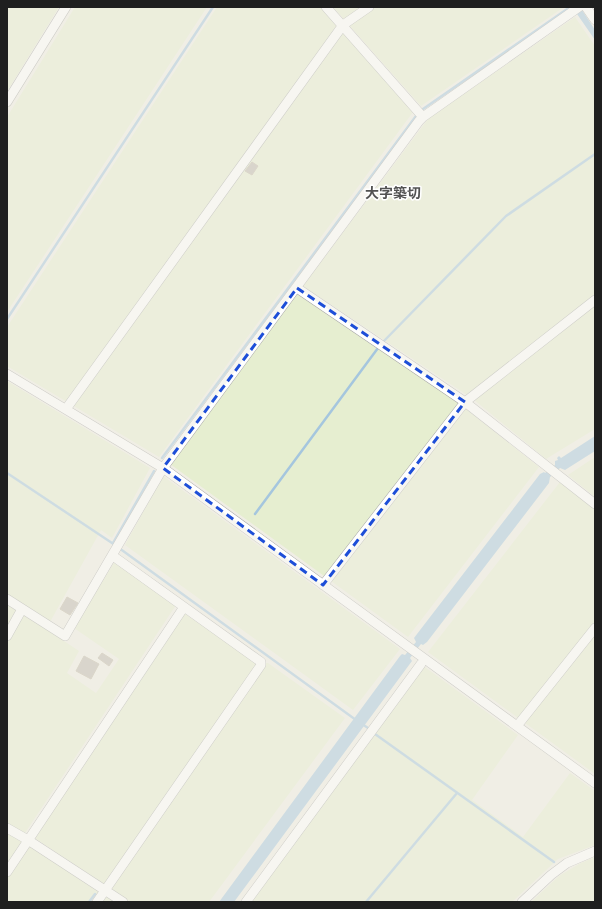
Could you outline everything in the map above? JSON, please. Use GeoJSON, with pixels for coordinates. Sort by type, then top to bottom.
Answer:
{"type":"FeatureCollection","features":[{"type":"Feature","properties":{"kind":"street"},"geometry":{"type":"LineString","coordinates":[[8,97],[66,7]]}},
{"type":"Feature","properties":{"kind":"street"},"geometry":{"type":"LineString","coordinates":[[326,7],[423,116]]}},
{"type":"Feature","properties":{"kind":"street"},"geometry":{"type":"LineString","coordinates":[[66,409],[343,25],[369,7]]}},
{"type":"Feature","properties":{"kind":"street"},"geometry":{"type":"LineString","coordinates":[[586,7],[595,20]]}},
{"type":"Feature","properties":{"kind":"street"},"geometry":{"type":"LineString","coordinates":[[7,599],[65,636],[163,468],[423,116],[577,8]]}},
{"type":"Feature","properties":{"kind":"street"},"geometry":{"type":"LineString","coordinates":[[296,288],[465,402],[595,504]]}},
{"type":"Feature","properties":{"kind":"street"},"geometry":{"type":"LineString","coordinates":[[323,585],[465,402],[595,300]]}},
{"type":"Feature","properties":{"kind":"street"},"geometry":{"type":"LineString","coordinates":[[7,374],[163,468],[406,645],[420,659],[517,726],[595,783]]}},
{"type":"Feature","properties":{"kind":"street"},"geometry":{"type":"LineString","coordinates":[[97,902],[261,665],[261,662],[184,607],[116,550]]}},
{"type":"Feature","properties":{"kind":"street"},"geometry":{"type":"LineString","coordinates":[[7,872],[184,607]]}},
{"type":"Feature","properties":{"kind":"street"},"geometry":{"type":"LineString","coordinates":[[7,636],[22,609]]}},
{"type":"Feature","properties":{"kind":"street"},"geometry":{"type":"LineString","coordinates":[[517,726],[595,628]]}},
{"type":"Feature","properties":{"kind":"street"},"geometry":{"type":"LineString","coordinates":[[246,902],[420,659]]}},
{"type":"Feature","properties":{"kind":"street"},"geometry":{"type":"LineString","coordinates":[[7,828],[123,902]]}},
{"type":"Feature","properties":{"kind":"street"},"geometry":{"type":"LineString","coordinates":[[522,902],[567,864],[595,851]]}},
{"type":"Feature","properties":{"kind":"highlighted area"},"geometry":{"type":"Polygon","coordinates":[[[297,288],[465,402],[323,585],[163,468],[297,288]]]}},
{"type":"Feature","properties":{"kind":"green space"},"geometry":{"type":"Polygon","coordinates":[[[7,7],[59,7],[8,90],[7,89],[7,7]]]}},
{"type":"Feature","properties":{"kind":"green space"},"geometry":{"type":"Polygon","coordinates":[[[75,7],[207,7],[7,312],[7,117],[75,7]]]}},
{"type":"Feature","properties":{"kind":"green space"},"geometry":{"type":"Polygon","coordinates":[[[217,7],[321,7],[413,112],[159,457],[7,366],[7,327],[217,7]]]}},
{"type":"Feature","properties":{"kind":"green space"},"geometry":{"type":"Polygon","coordinates":[[[333,7],[564,7],[421,106],[333,7]]]}},
{"type":"Feature","properties":{"kind":"green space"},"geometry":{"type":"Polygon","coordinates":[[[575,17],[595,46],[595,429],[546,459],[473,399],[303,286],[428,119],[575,17]]]}},
{"type":"Feature","properties":{"kind":"green space"},"geometry":{"type":"Polygon","coordinates":[[[297,294],[457,402],[539,467],[408,637],[170,464],[297,294]]]}},
{"type":"Feature","properties":{"kind":"green space"},"geometry":{"type":"Polygon","coordinates":[[[7,381],[150,468],[112,538],[101,530],[50,622],[7,594],[7,381]]]}},
{"type":"Feature","properties":{"kind":"green space"},"geometry":{"type":"Polygon","coordinates":[[[595,457],[595,497],[568,475],[595,457]]]}},
{"type":"Feature","properties":{"kind":"green space"},"geometry":{"type":"Polygon","coordinates":[[[163,476],[400,649],[353,710],[125,545],[163,476]]]}},
{"type":"Feature","properties":{"kind":"green space"},"geometry":{"type":"Polygon","coordinates":[[[560,482],[595,509],[595,774],[428,652],[560,482]]]}},
{"type":"Feature","properties":{"kind":"green space"},"geometry":{"type":"Polygon","coordinates":[[[115,561],[176,605],[25,833],[7,823],[7,603],[79,651],[67,673],[96,693],[119,659],[74,628],[115,561]]]}},
{"type":"Feature","properties":{"kind":"green space"},"geometry":{"type":"Polygon","coordinates":[[[184,613],[257,663],[268,663],[345,718],[209,902],[131,902],[33,837],[184,613]]]}},
{"type":"Feature","properties":{"kind":"green space"},"geometry":{"type":"Polygon","coordinates":[[[422,665],[518,735],[472,800],[523,837],[570,773],[595,791],[595,845],[558,859],[512,902],[251,902],[422,665]]]}},
{"type":"Feature","properties":{"kind":"green space"},"geometry":{"type":"Polygon","coordinates":[[[7,831],[24,841],[7,866],[7,831]]]}},
{"type":"Feature","properties":{"kind":"green space"},"geometry":{"type":"Polygon","coordinates":[[[29,845],[115,902],[7,902],[7,877],[29,845]]]}},
{"type":"Feature","properties":{"kind":"green space"},"geometry":{"type":"Polygon","coordinates":[[[595,857],[595,902],[531,902],[559,876],[579,864],[595,857]]]}},
{"type":"Feature","properties":{"kind":"water"},"geometry":{"type":"Polygon","coordinates":[[[582,10],[595,30],[595,40],[577,14],[582,10]]]}},
{"type":"Feature","properties":{"kind":"water"},"geometry":{"type":"Polygon","coordinates":[[[595,436],[595,451],[565,470],[560,468],[550,477],[549,483],[427,642],[423,645],[421,644],[410,658],[412,661],[234,902],[219,902],[400,656],[402,654],[405,655],[416,642],[414,638],[540,474],[545,473],[555,465],[555,461],[558,460],[557,458],[559,456],[561,458],[595,436]]]}},
{"type":"Feature","properties":{"kind":"building"},"geometry":{"type":"Polygon","coordinates":[[[252,162],[258,166],[252,175],[245,171],[252,162]]]}},
{"type":"Feature","properties":{"kind":"building"},"geometry":{"type":"Polygon","coordinates":[[[67,597],[78,603],[70,615],[60,609],[67,597]]]}},
{"type":"Feature","properties":{"kind":"building"},"geometry":{"type":"Polygon","coordinates":[[[102,653],[113,660],[109,666],[98,658],[102,653]]]}},
{"type":"Feature","properties":{"kind":"building"},"geometry":{"type":"Polygon","coordinates":[[[84,656],[99,664],[91,679],[76,671],[84,656]]]}},
{"type":"Feature","properties":{"kind":"waterway"},"geometry":{"type":"LineString","coordinates":[[7,319],[213,7]]}},
{"type":"Feature","properties":{"kind":"waterway"},"geometry":{"type":"LineString","coordinates":[[423,109],[570,7]]}},
{"type":"Feature","properties":{"kind":"waterway"},"geometry":{"type":"LineString","coordinates":[[162,458],[416,116]]}},
{"type":"Feature","properties":{"kind":"waterway"},"geometry":{"type":"LineString","coordinates":[[383,342],[506,216],[595,154]]}},
{"type":"Feature","properties":{"kind":"waterway"},"geometry":{"type":"LineString","coordinates":[[255,514],[378,348]]}},
{"type":"Feature","properties":{"kind":"waterway"},"geometry":{"type":"LineString","coordinates":[[113,543],[154,471]]}},
{"type":"Feature","properties":{"kind":"waterway"},"geometry":{"type":"LineString","coordinates":[[7,473],[115,545]]}},
{"type":"Feature","properties":{"kind":"waterway"},"geometry":{"type":"LineString","coordinates":[[119,548],[356,720]]}},
{"type":"Feature","properties":{"kind":"waterway"},"geometry":{"type":"LineString","coordinates":[[362,724],[368,728]]}},
{"type":"Feature","properties":{"kind":"waterway"},"geometry":{"type":"LineString","coordinates":[[375,734],[554,862]]}},
{"type":"Feature","properties":{"kind":"waterway"},"geometry":{"type":"LineString","coordinates":[[366,902],[457,793]]}},
{"type":"Feature","properties":{"kind":"waterway"},"geometry":{"type":"LineString","coordinates":[[89,902],[95,894]]}},
{"type":"Feature","properties":{"kind":"district","name":"大字築切"},"geometry":{"type":"Point","coordinates":[393,193]}}]}
